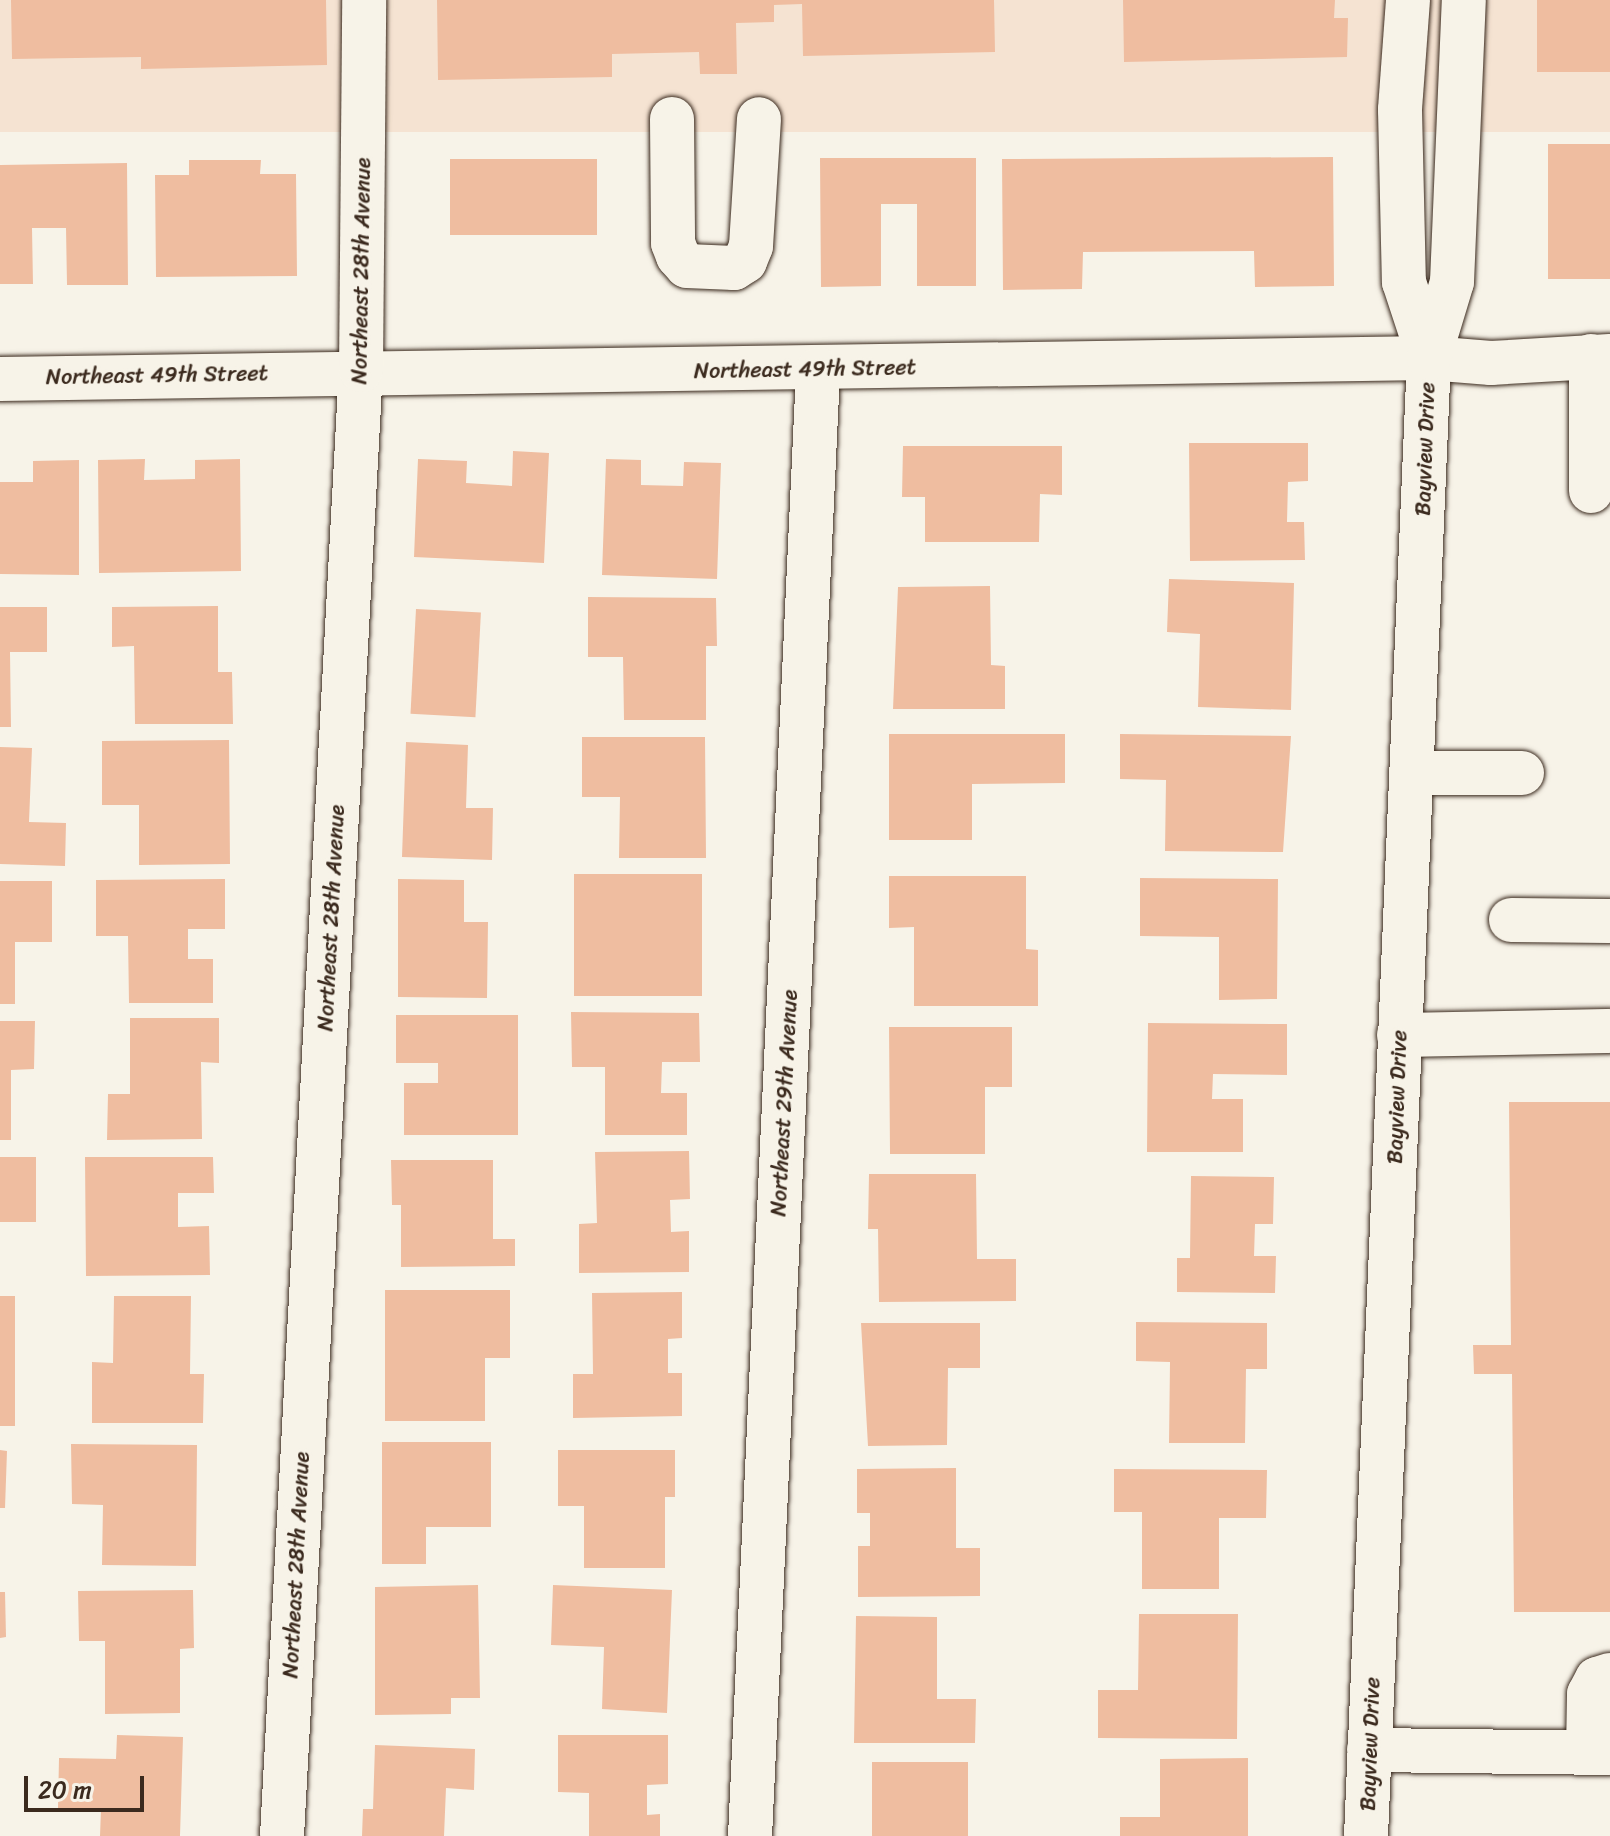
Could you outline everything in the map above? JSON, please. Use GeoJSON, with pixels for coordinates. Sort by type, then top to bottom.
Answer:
{"type":"FeatureCollection","features":[{"type":"Feature","properties":{"kind":"street","name":"Northeast 28th Avenue"},"geometry":{"type":"LineString","coordinates":[[282,1836],[361,370],[364,0]]}},
{"type":"Feature","properties":{"kind":"street","name":"Bayview Drive"},"geometry":{"type":"LineString","coordinates":[[1408,0],[1400,110],[1404,282],[1429,358]]}},
{"type":"Feature","properties":{"kind":"street","name":"Bayview Drive"},"geometry":{"type":"LineString","coordinates":[[1366,1836],[1429,358],[1452,282],[1464,0]]}},
{"type":"Feature","properties":{"kind":"street"},"geometry":{"type":"LineString","coordinates":[[672,119],[673,243],[678,256],[687,266],[734,268],[745,261],[751,246],[759,119]]}},
{"type":"Feature","properties":{"kind":"street","name":"Northeast 49th Street"},"geometry":{"type":"LineString","coordinates":[[0,379],[361,370],[818,370],[1429,358],[1491,363],[1601,356]]}},
{"type":"Feature","properties":{"kind":"street"},"geometry":{"type":"LineString","coordinates":[[1591,491],[1601,356]]}},
{"type":"Feature","properties":{"kind":"street","name":"Northeast 29th Avenue"},"geometry":{"type":"LineString","coordinates":[[750,1836],[818,370]]}},
{"type":"Feature","properties":{"kind":"street"},"geometry":{"type":"LineString","coordinates":[[1411,773],[1522,773]]}},
{"type":"Feature","properties":{"kind":"street"},"geometry":{"type":"LineString","coordinates":[[1511,920],[1610,921]]}},
{"type":"Feature","properties":{"kind":"street"},"geometry":{"type":"LineString","coordinates":[[1399,1035],[1610,1031]]}},
{"type":"Feature","properties":{"kind":"street"},"geometry":{"type":"LineString","coordinates":[[1369,1750],[1599,1753],[1589,1694],[1597,1679],[1610,1675]]}},
{"type":"Feature","properties":{"kind":"shaded area"},"geometry":{"type":"Polygon","coordinates":[[[0,0],[1610,0],[1610,132],[0,132],[0,0]]]}},
{"type":"Feature","properties":{"kind":"building"},"geometry":{"type":"Polygon","coordinates":[[[11,0],[326,0],[327,65],[141,69],[141,57],[12,59],[11,0]]]}},
{"type":"Feature","properties":{"kind":"building"},"geometry":{"type":"Polygon","coordinates":[[[437,0],[994,0],[995,52],[803,56],[802,4],[774,5],[774,22],[736,23],[737,74],[700,74],[699,52],[612,54],[612,77],[438,80],[437,0]]]}},
{"type":"Feature","properties":{"kind":"building"},"geometry":{"type":"Polygon","coordinates":[[[1123,0],[1335,0],[1334,18],[1348,18],[1347,57],[1124,62],[1123,0]]]}},
{"type":"Feature","properties":{"kind":"building"},"geometry":{"type":"Polygon","coordinates":[[[1537,0],[1610,0],[1610,72],[1537,72],[1537,0]]]}},
{"type":"Feature","properties":{"kind":"building"},"geometry":{"type":"Polygon","coordinates":[[[1548,144],[1610,144],[1610,279],[1548,279],[1548,144]]]}},
{"type":"Feature","properties":{"kind":"building"},"geometry":{"type":"Polygon","coordinates":[[[1333,157],[1334,286],[1255,287],[1254,251],[1083,252],[1082,289],[1003,290],[1002,159],[1333,157]]]}},
{"type":"Feature","properties":{"kind":"building"},"geometry":{"type":"Polygon","coordinates":[[[820,158],[976,158],[976,286],[917,286],[917,204],[881,204],[881,286],[821,287],[820,158]]]}},
{"type":"Feature","properties":{"kind":"building"},"geometry":{"type":"Polygon","coordinates":[[[450,159],[597,159],[597,235],[450,235],[450,159]]]}},
{"type":"Feature","properties":{"kind":"building"},"geometry":{"type":"Polygon","coordinates":[[[189,160],[261,160],[260,174],[296,174],[297,276],[156,277],[155,175],[189,175],[189,160]]]}},
{"type":"Feature","properties":{"kind":"building"},"geometry":{"type":"Polygon","coordinates":[[[127,163],[128,285],[67,285],[66,228],[32,228],[33,284],[0,284],[0,165],[127,163]]]}},
{"type":"Feature","properties":{"kind":"building"},"geometry":{"type":"Polygon","coordinates":[[[1189,443],[1308,443],[1308,481],[1288,482],[1287,522],[1304,522],[1305,560],[1190,561],[1189,443]]]}},
{"type":"Feature","properties":{"kind":"building"},"geometry":{"type":"Polygon","coordinates":[[[903,446],[1062,446],[1062,495],[1040,494],[1039,542],[925,542],[925,497],[902,497],[903,446]]]}},
{"type":"Feature","properties":{"kind":"building"},"geometry":{"type":"Polygon","coordinates":[[[513,451],[549,453],[544,563],[414,557],[418,459],[467,461],[466,483],[512,486],[513,451]]]}},
{"type":"Feature","properties":{"kind":"building"},"geometry":{"type":"Polygon","coordinates":[[[145,459],[144,480],[195,479],[195,460],[240,459],[241,571],[99,573],[98,460],[145,459]]]}},
{"type":"Feature","properties":{"kind":"building"},"geometry":{"type":"Polygon","coordinates":[[[606,459],[641,460],[641,485],[683,486],[684,462],[721,463],[717,579],[602,575],[606,459]]]}},
{"type":"Feature","properties":{"kind":"building"},"geometry":{"type":"Polygon","coordinates":[[[79,460],[79,575],[0,574],[0,482],[33,482],[33,461],[79,460]]]}},
{"type":"Feature","properties":{"kind":"building"},"geometry":{"type":"Polygon","coordinates":[[[1169,579],[1294,583],[1291,710],[1198,707],[1200,634],[1167,632],[1169,579]]]}},
{"type":"Feature","properties":{"kind":"building"},"geometry":{"type":"Polygon","coordinates":[[[990,586],[991,665],[1005,666],[1005,709],[893,709],[898,587],[990,586]]]}},
{"type":"Feature","properties":{"kind":"building"},"geometry":{"type":"Polygon","coordinates":[[[588,597],[716,598],[717,646],[706,646],[706,720],[624,720],[623,657],[588,657],[588,597]]]}},
{"type":"Feature","properties":{"kind":"building"},"geometry":{"type":"Polygon","coordinates":[[[218,606],[218,672],[232,672],[233,724],[135,724],[134,646],[112,647],[112,607],[218,606]]]}},
{"type":"Feature","properties":{"kind":"building"},"geometry":{"type":"Polygon","coordinates":[[[0,607],[47,607],[47,652],[10,652],[11,727],[0,727],[0,607]]]}},
{"type":"Feature","properties":{"kind":"building"},"geometry":{"type":"Polygon","coordinates":[[[416,609],[481,612],[475,717],[411,714],[416,609]]]}},
{"type":"Feature","properties":{"kind":"building"},"geometry":{"type":"Polygon","coordinates":[[[889,734],[1065,734],[1065,783],[972,784],[972,840],[889,840],[889,734]]]}},
{"type":"Feature","properties":{"kind":"building"},"geometry":{"type":"Polygon","coordinates":[[[1120,734],[1291,736],[1283,852],[1165,851],[1166,780],[1120,779],[1120,734]]]}},
{"type":"Feature","properties":{"kind":"building"},"geometry":{"type":"Polygon","coordinates":[[[582,737],[705,737],[706,858],[619,858],[620,797],[582,797],[582,737]]]}},
{"type":"Feature","properties":{"kind":"building"},"geometry":{"type":"Polygon","coordinates":[[[229,740],[230,864],[139,865],[139,805],[102,805],[102,741],[229,740]]]}},
{"type":"Feature","properties":{"kind":"building"},"geometry":{"type":"Polygon","coordinates":[[[406,742],[468,745],[466,808],[493,808],[492,860],[402,857],[406,742]]]}},
{"type":"Feature","properties":{"kind":"building"},"geometry":{"type":"Polygon","coordinates":[[[0,747],[32,748],[29,822],[66,823],[65,866],[0,864],[0,747]]]}},
{"type":"Feature","properties":{"kind":"building"},"geometry":{"type":"Polygon","coordinates":[[[574,874],[702,874],[702,996],[574,996],[574,874]]]}},
{"type":"Feature","properties":{"kind":"building"},"geometry":{"type":"Polygon","coordinates":[[[889,876],[1026,876],[1026,949],[1038,950],[1038,1006],[914,1006],[914,927],[889,928],[889,876]]]}},
{"type":"Feature","properties":{"kind":"building"},"geometry":{"type":"Polygon","coordinates":[[[1140,878],[1278,879],[1277,999],[1219,1000],[1219,937],[1140,936],[1140,878]]]}},
{"type":"Feature","properties":{"kind":"building"},"geometry":{"type":"Polygon","coordinates":[[[225,879],[225,929],[188,929],[188,959],[213,959],[213,1003],[129,1003],[128,936],[96,936],[96,880],[225,879]]]}},
{"type":"Feature","properties":{"kind":"building"},"geometry":{"type":"Polygon","coordinates":[[[398,879],[464,880],[464,922],[488,922],[487,998],[398,997],[398,879]]]}},
{"type":"Feature","properties":{"kind":"building"},"geometry":{"type":"Polygon","coordinates":[[[0,881],[52,881],[52,942],[15,942],[15,1004],[0,1004],[0,881]]]}},
{"type":"Feature","properties":{"kind":"building"},"geometry":{"type":"Polygon","coordinates":[[[571,1012],[699,1013],[700,1062],[662,1062],[661,1093],[687,1093],[687,1135],[605,1135],[605,1067],[572,1067],[571,1012]]]}},
{"type":"Feature","properties":{"kind":"building"},"geometry":{"type":"Polygon","coordinates":[[[396,1015],[518,1015],[518,1135],[404,1135],[404,1083],[438,1083],[438,1063],[396,1063],[396,1015]]]}},
{"type":"Feature","properties":{"kind":"building"},"geometry":{"type":"Polygon","coordinates":[[[130,1018],[219,1018],[219,1063],[201,1062],[202,1139],[107,1140],[108,1094],[130,1094],[130,1018]]]}},
{"type":"Feature","properties":{"kind":"building"},"geometry":{"type":"Polygon","coordinates":[[[0,1021],[35,1021],[34,1069],[11,1070],[11,1140],[0,1140],[0,1021]]]}},
{"type":"Feature","properties":{"kind":"building"},"geometry":{"type":"Polygon","coordinates":[[[1148,1023],[1287,1024],[1287,1075],[1213,1074],[1212,1099],[1243,1099],[1243,1152],[1147,1152],[1148,1023]]]}},
{"type":"Feature","properties":{"kind":"building"},"geometry":{"type":"Polygon","coordinates":[[[889,1027],[1012,1027],[1012,1087],[985,1087],[985,1154],[890,1154],[889,1027]]]}},
{"type":"Feature","properties":{"kind":"building"},"geometry":{"type":"Polygon","coordinates":[[[1509,1102],[1610,1102],[1610,1612],[1514,1612],[1512,1374],[1474,1374],[1473,1345],[1511,1345],[1509,1102]]]}},
{"type":"Feature","properties":{"kind":"building"},"geometry":{"type":"Polygon","coordinates":[[[689,1151],[690,1199],[670,1200],[671,1232],[689,1231],[689,1272],[579,1273],[579,1224],[597,1223],[595,1152],[689,1151]]]}},
{"type":"Feature","properties":{"kind":"building"},"geometry":{"type":"Polygon","coordinates":[[[0,1157],[36,1157],[36,1222],[0,1222],[0,1157]]]}},
{"type":"Feature","properties":{"kind":"building"},"geometry":{"type":"Polygon","coordinates":[[[85,1157],[213,1157],[214,1193],[178,1193],[178,1227],[209,1226],[210,1275],[86,1276],[85,1157]]]}},
{"type":"Feature","properties":{"kind":"building"},"geometry":{"type":"Polygon","coordinates":[[[391,1160],[493,1160],[493,1239],[515,1239],[515,1266],[401,1267],[401,1205],[392,1205],[391,1160]]]}},
{"type":"Feature","properties":{"kind":"building"},"geometry":{"type":"Polygon","coordinates":[[[869,1174],[976,1174],[977,1259],[1016,1259],[1016,1301],[879,1302],[878,1229],[868,1229],[869,1174]]]}},
{"type":"Feature","properties":{"kind":"building"},"geometry":{"type":"Polygon","coordinates":[[[1191,1176],[1274,1177],[1273,1224],[1255,1224],[1254,1256],[1276,1256],[1275,1293],[1177,1292],[1177,1258],[1190,1258],[1191,1176]]]}},
{"type":"Feature","properties":{"kind":"building"},"geometry":{"type":"Polygon","coordinates":[[[385,1290],[510,1290],[510,1358],[485,1358],[485,1421],[385,1421],[385,1290]]]}},
{"type":"Feature","properties":{"kind":"building"},"geometry":{"type":"Polygon","coordinates":[[[682,1292],[682,1338],[668,1339],[668,1373],[682,1373],[682,1416],[573,1418],[573,1374],[593,1374],[592,1293],[682,1292]]]}},
{"type":"Feature","properties":{"kind":"building"},"geometry":{"type":"Polygon","coordinates":[[[0,1296],[15,1296],[15,1426],[0,1426],[0,1296]]]}},
{"type":"Feature","properties":{"kind":"building"},"geometry":{"type":"Polygon","coordinates":[[[114,1296],[191,1296],[190,1374],[204,1374],[203,1423],[92,1423],[92,1362],[113,1363],[114,1296]]]}},
{"type":"Feature","properties":{"kind":"building"},"geometry":{"type":"Polygon","coordinates":[[[1136,1322],[1267,1323],[1267,1369],[1246,1369],[1245,1443],[1169,1443],[1170,1362],[1136,1361],[1136,1322]]]}},
{"type":"Feature","properties":{"kind":"building"},"geometry":{"type":"Polygon","coordinates":[[[861,1323],[980,1323],[980,1368],[948,1368],[947,1445],[868,1446],[861,1323]]]}},
{"type":"Feature","properties":{"kind":"building"},"geometry":{"type":"Polygon","coordinates":[[[382,1442],[491,1442],[491,1527],[426,1527],[426,1564],[382,1564],[382,1442]]]}},
{"type":"Feature","properties":{"kind":"building"},"geometry":{"type":"Polygon","coordinates":[[[71,1444],[197,1445],[196,1566],[102,1565],[103,1505],[72,1504],[71,1444]]]}},
{"type":"Feature","properties":{"kind":"building"},"geometry":{"type":"Polygon","coordinates":[[[0,1450],[7,1451],[5,1508],[0,1508],[0,1450]]]}},
{"type":"Feature","properties":{"kind":"building"},"geometry":{"type":"Polygon","coordinates":[[[558,1450],[675,1450],[675,1497],[665,1497],[665,1568],[584,1568],[584,1506],[558,1506],[558,1450]]]}},
{"type":"Feature","properties":{"kind":"building"},"geometry":{"type":"Polygon","coordinates":[[[956,1468],[956,1548],[980,1548],[980,1596],[858,1597],[858,1546],[870,1546],[870,1513],[857,1513],[857,1469],[956,1468]]]}},
{"type":"Feature","properties":{"kind":"building"},"geometry":{"type":"Polygon","coordinates":[[[1114,1469],[1267,1470],[1266,1518],[1219,1518],[1219,1589],[1142,1589],[1142,1512],[1114,1512],[1114,1469]]]}},
{"type":"Feature","properties":{"kind":"building"},"geometry":{"type":"Polygon","coordinates":[[[478,1585],[480,1698],[451,1698],[451,1714],[375,1715],[375,1587],[478,1585]]]}},
{"type":"Feature","properties":{"kind":"building"},"geometry":{"type":"Polygon","coordinates":[[[553,1585],[672,1590],[667,1713],[602,1709],[604,1647],[551,1645],[553,1585]]]}},
{"type":"Feature","properties":{"kind":"building"},"geometry":{"type":"Polygon","coordinates":[[[193,1590],[194,1648],[180,1649],[180,1713],[105,1714],[105,1641],[79,1641],[78,1591],[193,1590]]]}},
{"type":"Feature","properties":{"kind":"building"},"geometry":{"type":"Polygon","coordinates":[[[0,1592],[5,1592],[6,1637],[0,1638],[0,1592]]]}},
{"type":"Feature","properties":{"kind":"building"},"geometry":{"type":"Polygon","coordinates":[[[1139,1614],[1238,1614],[1237,1739],[1098,1738],[1098,1690],[1138,1690],[1139,1614]]]}},
{"type":"Feature","properties":{"kind":"building"},"geometry":{"type":"Polygon","coordinates":[[[856,1616],[937,1617],[937,1699],[976,1699],[975,1743],[854,1743],[856,1616]]]}},
{"type":"Feature","properties":{"kind":"building"},"geometry":{"type":"Polygon","coordinates":[[[117,1735],[183,1737],[180,1836],[100,1836],[101,1809],[58,1808],[59,1758],[116,1759],[117,1735]]]}},
{"type":"Feature","properties":{"kind":"building"},"geometry":{"type":"Polygon","coordinates":[[[558,1735],[668,1735],[668,1784],[647,1785],[647,1815],[660,1814],[660,1836],[589,1836],[589,1793],[558,1792],[558,1735]]]}},
{"type":"Feature","properties":{"kind":"building"},"geometry":{"type":"Polygon","coordinates":[[[375,1745],[475,1749],[474,1790],[446,1788],[444,1836],[362,1836],[363,1809],[373,1809],[375,1745]]]}},
{"type":"Feature","properties":{"kind":"building"},"geometry":{"type":"Polygon","coordinates":[[[1248,1758],[1248,1836],[1120,1836],[1120,1817],[1160,1817],[1160,1759],[1248,1758]]]}},
{"type":"Feature","properties":{"kind":"building"},"geometry":{"type":"Polygon","coordinates":[[[872,1762],[968,1762],[968,1836],[872,1836],[872,1762]]]}}]}
